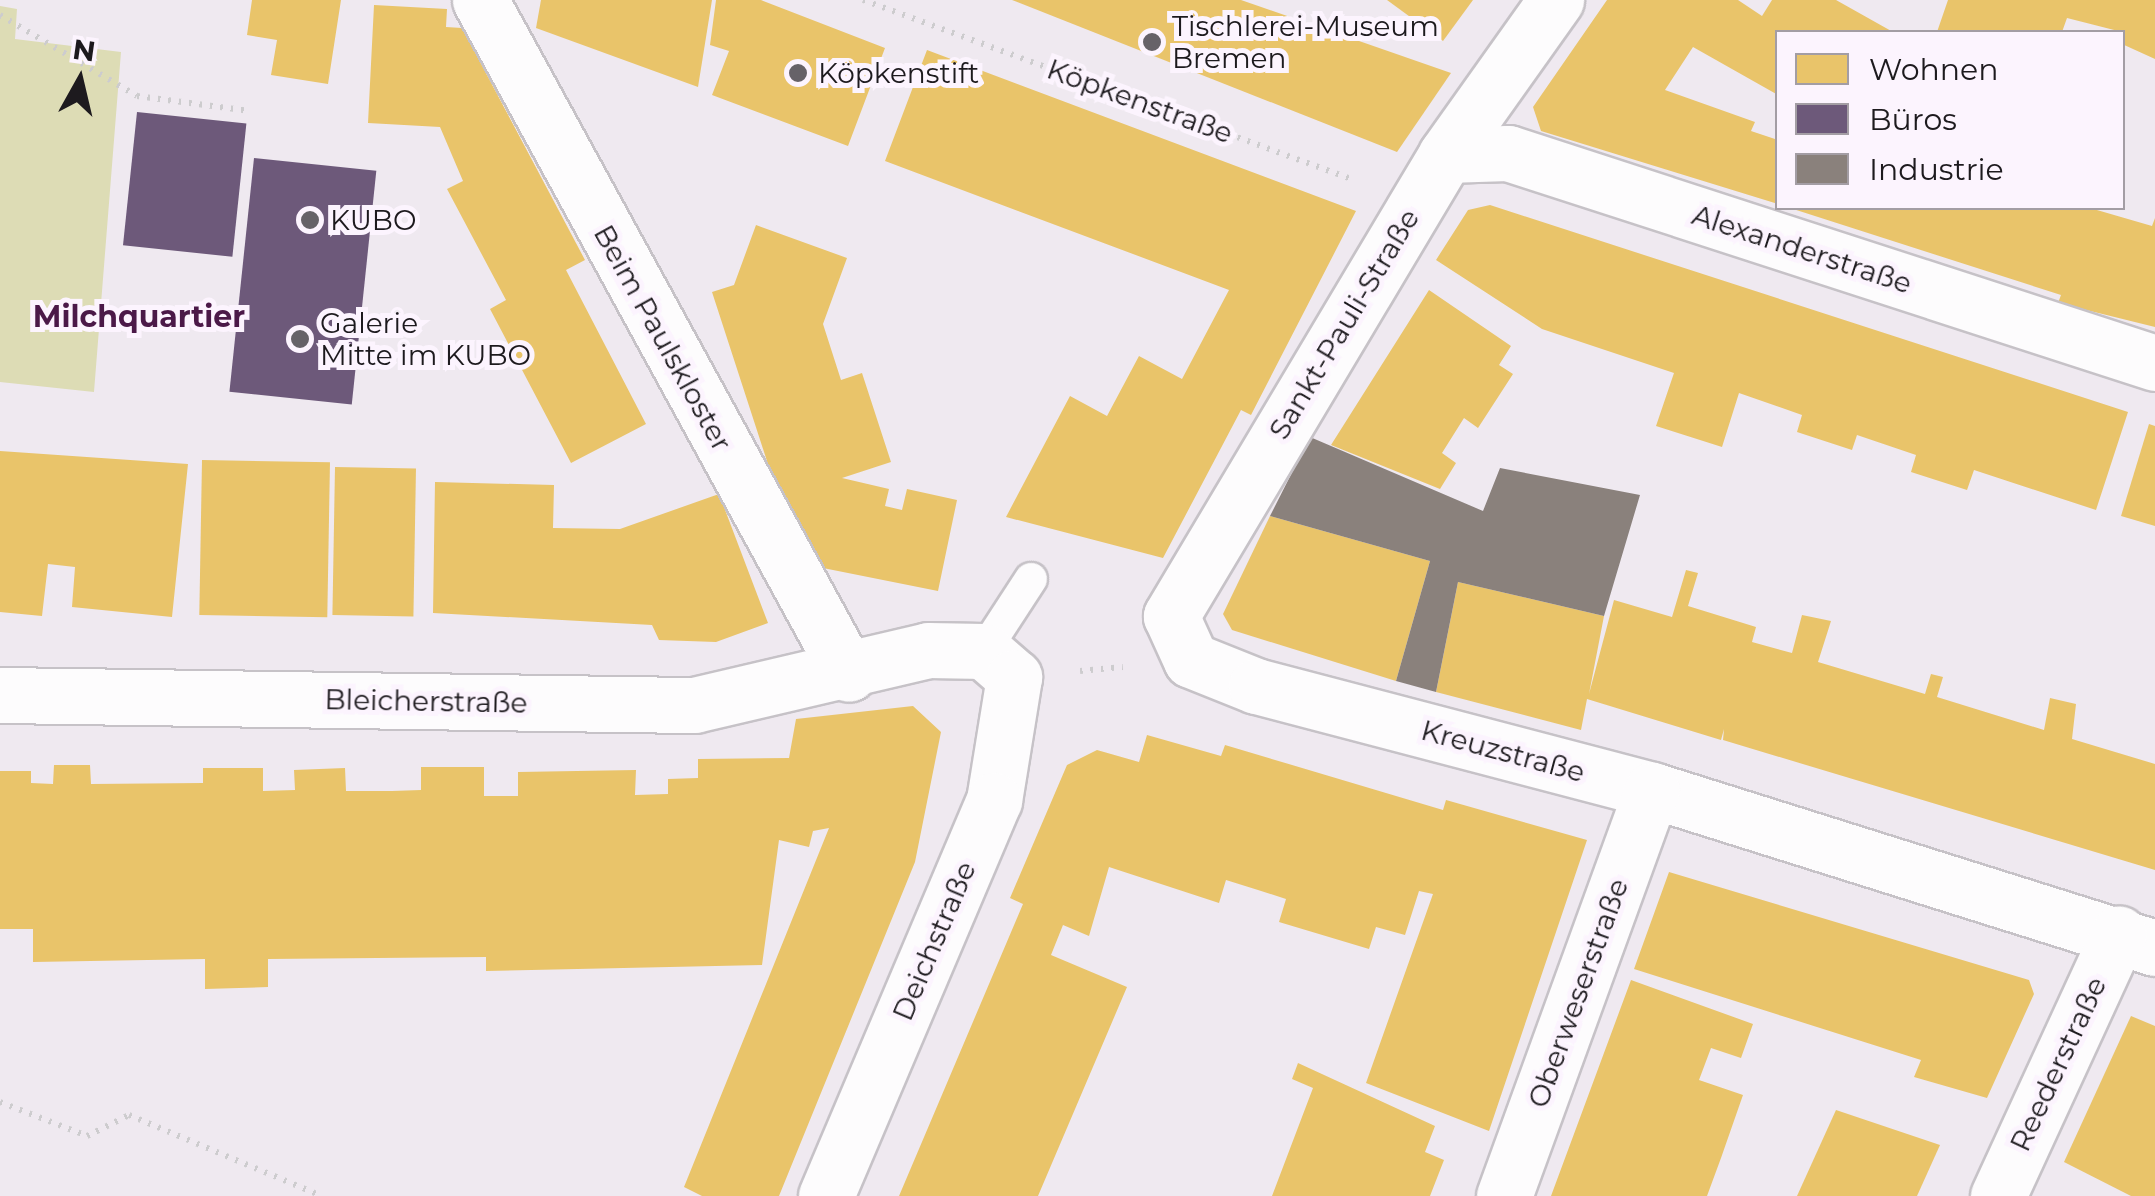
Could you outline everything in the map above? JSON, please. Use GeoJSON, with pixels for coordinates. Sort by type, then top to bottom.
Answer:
{"type":"FeatureCollection","features":[{"type":"Feature","properties":{"kind":"street","name":"Beim Paulskloster"},"geometry":{"type":"LineString","coordinates":[[480,0],[849,674]]}},
{"type":"Feature","properties":{"kind":"street","name":"Sankt-Pauli-Straße"},"geometry":{"type":"LineString","coordinates":[[1191,660],[1171,616],[1416,203],[1556,0]]}},
{"type":"Feature","properties":{"kind":"street","name":"Alexanderstraße"},"geometry":{"type":"LineString","coordinates":[[1446,155],[1508,153],[2155,363]]}},
{"type":"Feature","properties":{"kind":"street"},"geometry":{"type":"LineString","coordinates":[[849,674],[928,650],[999,664]]}},
{"type":"Feature","properties":{"kind":"street","name":"Kreuzstraße"},"geometry":{"type":"LineString","coordinates":[[1191,660],[1256,686],[1652,790],[2137,940]]}},
{"type":"Feature","properties":{"kind":"street","name":"Deichstraße"},"geometry":{"type":"LineString","coordinates":[[826,1196],[994,800],[999,664]]}},
{"type":"Feature","properties":{"kind":"street","name":"Bleicherstraße"},"geometry":{"type":"LineString","coordinates":[[0,695],[694,705],[849,674]]}},
{"type":"Feature","properties":{"kind":"street","name":"Oberweserstraße"},"geometry":{"type":"LineString","coordinates":[[1504,1196],[1652,790]]}},
{"type":"Feature","properties":{"kind":"street","name":"Reederstraße"},"geometry":{"type":"LineString","coordinates":[[1998,1196],[2137,940]]}},
{"type":"Feature","properties":{"kind":"lane"},"geometry":{"type":"LineString","coordinates":[[999,664],[1031,579]]}},
{"type":"Feature","properties":{"kind":"path","name":"Köpkenstraße"},"geometry":{"type":"LineString","coordinates":[[863,0],[1416,203]]}},
{"type":"Feature","properties":{"kind":"path"},"geometry":{"type":"LineString","coordinates":[[0,15],[137,96],[250,112]]}},
{"type":"Feature","properties":{"kind":"path"},"geometry":{"type":"LineString","coordinates":[[999,664],[1191,660]]}},
{"type":"Feature","properties":{"kind":"path"},"geometry":{"type":"LineString","coordinates":[[0,1102],[87,1136],[128,1116],[322,1196]]}},
{"type":"Feature","properties":{"kind":"green space"},"geometry":{"type":"Polygon","coordinates":[[[0,6],[17,9],[15,39],[121,52],[94,392],[0,382],[0,6]]]}},
{"type":"Feature","properties":{"kind":"building: Wohnen"},"geometry":{"type":"Polygon","coordinates":[[[252,0],[341,0],[328,84],[271,75],[277,40],[247,35],[252,0]]]}},
{"type":"Feature","properties":{"kind":"building: Wohnen"},"geometry":{"type":"Polygon","coordinates":[[[541,0],[712,0],[698,87],[536,28],[541,0]]]}},
{"type":"Feature","properties":{"kind":"building: Wohnen","name":"Köpkenstift"},"geometry":{"type":"Polygon","coordinates":[[[716,0],[761,0],[885,48],[848,146],[712,95],[729,51],[710,45],[716,0]]]}},
{"type":"Feature","properties":{"kind":"building: Wohnen"},"geometry":{"type":"Polygon","coordinates":[[[1012,0],[1241,0],[1451,73],[1397,152],[1012,0]]]}},
{"type":"Feature","properties":{"kind":"building: Wohnen"},"geometry":{"type":"Polygon","coordinates":[[[1387,0],[1473,0],[1443,41],[1387,0]]]}},
{"type":"Feature","properties":{"kind":"building: Wohnen"},"geometry":{"type":"Polygon","coordinates":[[[1607,0],[1738,0],[1762,16],[1772,0],[1836,0],[1889,30],[1775,30],[1775,93],[1693,47],[1665,90],[1755,122],[1751,131],[1775,139],[1775,203],[1541,131],[1533,107],[1607,0]]]}},
{"type":"Feature","properties":{"kind":"building: Wohnen"},"geometry":{"type":"Polygon","coordinates":[[[1948,0],[2155,0],[2155,59],[2125,45],[2125,30],[2067,18],[2063,30],[1938,30],[1948,0]]]}},
{"type":"Feature","properties":{"kind":"building: Wohnen"},"geometry":{"type":"Polygon","coordinates":[[[374,5],[447,9],[446,27],[462,28],[585,260],[566,270],[646,424],[571,463],[490,309],[506,300],[447,189],[463,181],[440,127],[368,123],[374,5]]]}},
{"type":"Feature","properties":{"kind":"building: Wohnen"},"geometry":{"type":"Polygon","coordinates":[[[927,50],[1356,211],[1251,415],[1241,410],[1163,558],[1006,517],[1070,396],[1107,416],[1139,356],[1182,379],[1229,290],[885,161],[927,50]]]}},
{"type":"Feature","properties":{"kind":"building: Wohnen"},"geometry":{"type":"Polygon","coordinates":[[[1490,205],[2128,412],[2096,510],[1974,470],[1967,490],[1911,472],[1916,455],[1857,435],[1852,450],[1797,432],[1802,415],[1739,393],[1722,447],[1656,426],[1674,373],[1542,329],[1436,260],[1468,210],[1490,205]]]}},
{"type":"Feature","properties":{"kind":"building: Wohnen"},"geometry":{"type":"Polygon","coordinates":[[[1796,210],[2097,210],[2152,226],[2155,218],[2155,327],[2058,303],[2061,295],[1796,210]]]}},
{"type":"Feature","properties":{"kind":"building: Wohnen"},"geometry":{"type":"Polygon","coordinates":[[[756,225],[847,258],[823,324],[841,380],[862,373],[891,462],[842,478],[889,489],[885,506],[902,510],[907,489],[957,500],[938,591],[823,568],[779,498],[712,292],[734,285],[756,225]]]}},
{"type":"Feature","properties":{"kind":"building: Wohnen"},"geometry":{"type":"Polygon","coordinates":[[[1429,290],[1511,346],[1499,365],[1513,374],[1478,428],[1464,418],[1442,453],[1456,463],[1440,489],[1331,445],[1429,290]]]}},
{"type":"Feature","properties":{"kind":"building: Wohnen"},"geometry":{"type":"Polygon","coordinates":[[[2149,424],[2155,426],[2155,526],[2121,516],[2149,424]]]}},
{"type":"Feature","properties":{"kind":"building: Wohnen"},"geometry":{"type":"Polygon","coordinates":[[[0,451],[188,464],[172,617],[72,607],[75,567],[48,564],[42,616],[0,612],[0,451]]]}},
{"type":"Feature","properties":{"kind":"building: Wohnen"},"geometry":{"type":"Polygon","coordinates":[[[202,460],[330,462],[327,617],[199,615],[202,460]]]}},
{"type":"Feature","properties":{"kind":"building: Wohnen"},"geometry":{"type":"Polygon","coordinates":[[[335,467],[416,468],[413,616],[332,615],[335,467]]]}},
{"type":"Feature","properties":{"kind":"building: Wohnen"},"geometry":{"type":"Polygon","coordinates":[[[435,482],[554,485],[553,528],[620,529],[719,494],[768,623],[716,642],[659,640],[652,625],[433,613],[435,482]]]}},
{"type":"Feature","properties":{"kind":"building: Wohnen"},"geometry":{"type":"Polygon","coordinates":[[[1270,516],[1430,561],[1396,681],[1232,630],[1223,614],[1270,516]]]}},
{"type":"Feature","properties":{"kind":"building: Wohnen"},"geometry":{"type":"Polygon","coordinates":[[[1686,570],[1698,573],[1688,606],[1756,627],[1752,642],[1792,653],[1802,615],[1831,621],[1818,662],[1925,694],[1931,674],[1943,677],[1937,697],[2044,730],[2050,698],[2076,704],[2072,739],[2155,764],[2155,870],[1723,740],[1724,729],[1721,740],[1587,699],[1581,730],[1436,692],[1458,582],[1604,616],[1589,694],[1614,600],[1672,617],[1686,570]]]}},
{"type":"Feature","properties":{"kind":"building: Wohnen"},"geometry":{"type":"Polygon","coordinates":[[[913,706],[941,732],[915,862],[779,1196],[702,1196],[684,1187],[829,828],[813,831],[809,847],[779,840],[762,965],[486,971],[486,957],[268,959],[268,987],[205,989],[205,959],[33,962],[33,929],[0,929],[0,771],[31,771],[31,783],[53,784],[54,765],[90,765],[91,784],[203,783],[203,768],[263,768],[263,791],[295,790],[294,770],[345,768],[346,791],[392,791],[421,790],[421,767],[484,767],[484,796],[518,796],[518,772],[636,770],[635,795],[668,794],[668,779],[698,778],[698,759],[789,758],[796,719],[913,706]]]}},
{"type":"Feature","properties":{"kind":"building: Wohnen"},"geometry":{"type":"Polygon","coordinates":[[[1147,735],[1221,756],[1225,745],[1443,810],[1446,800],[1587,840],[1489,1131],[1366,1083],[1433,894],[1419,891],[1405,935],[1376,927],[1369,949],[1279,922],[1286,899],[1258,890],[1226,880],[1219,903],[1109,867],[1089,936],[1063,925],[1051,955],[1127,987],[1038,1196],[899,1196],[1023,904],[1010,898],[1067,765],[1097,750],[1139,762],[1147,735]]]}},
{"type":"Feature","properties":{"kind":"building: Wohnen"},"geometry":{"type":"Polygon","coordinates":[[[1669,872],[2029,980],[2034,994],[1987,1098],[1914,1077],[1921,1060],[1634,969],[1669,872]]]}},
{"type":"Feature","properties":{"kind":"building: Wohnen"},"geometry":{"type":"Polygon","coordinates":[[[1631,980],[1753,1024],[1741,1058],[1711,1048],[1699,1080],[1743,1095],[1707,1196],[1551,1196],[1631,980]]]}},
{"type":"Feature","properties":{"kind":"building: Wohnen"},"geometry":{"type":"Polygon","coordinates":[[[2131,1016],[2155,1026],[2155,1196],[2131,1196],[2064,1162],[2131,1016]]]}},
{"type":"Feature","properties":{"kind":"building: Wohnen"},"geometry":{"type":"Polygon","coordinates":[[[1298,1063],[1435,1126],[1425,1152],[1444,1160],[1430,1196],[1272,1196],[1313,1088],[1292,1079],[1298,1063]]]}},
{"type":"Feature","properties":{"kind":"building: Wohnen"},"geometry":{"type":"Polygon","coordinates":[[[1836,1110],[1940,1145],[1917,1196],[1797,1196],[1836,1110]]]}},
{"type":"Feature","properties":{"kind":"building: Büros"},"geometry":{"type":"Polygon","coordinates":[[[137,112],[246,123],[232,257],[123,245],[137,112]]]}},
{"type":"Feature","properties":{"kind":"building: Büros"},"geometry":{"type":"Polygon","coordinates":[[[254,158],[376,171],[352,405],[229,392],[254,158]]]}},
{"type":"Feature","properties":{"kind":"building: Industrie"},"geometry":{"type":"Polygon","coordinates":[[[1310,437],[1483,511],[1500,468],[1640,495],[1604,616],[1458,582],[1436,692],[1396,681],[1430,561],[1270,516],[1310,437]]]}},
{"type":"Feature","properties":{"kind":"place","name":"Tischlerei-Museum Bremen"},"geometry":{"type":"Point","coordinates":[1152,42]}},
{"type":"Feature","properties":{"kind":"place","name":"Köpkenstift"},"geometry":{"type":"Point","coordinates":[798,73]}},
{"type":"Feature","properties":{"kind":"place","name":"KUBO"},"geometry":{"type":"Point","coordinates":[310,220]}},
{"type":"Feature","properties":{"kind":"place","name":"Galerie Mitte im KUBO"},"geometry":{"type":"Point","coordinates":[300,339]}},
{"type":"Feature","properties":{"kind":"district","name":"Milchquartier"},"geometry":{"type":"Point","coordinates":[139,317]}}]}
